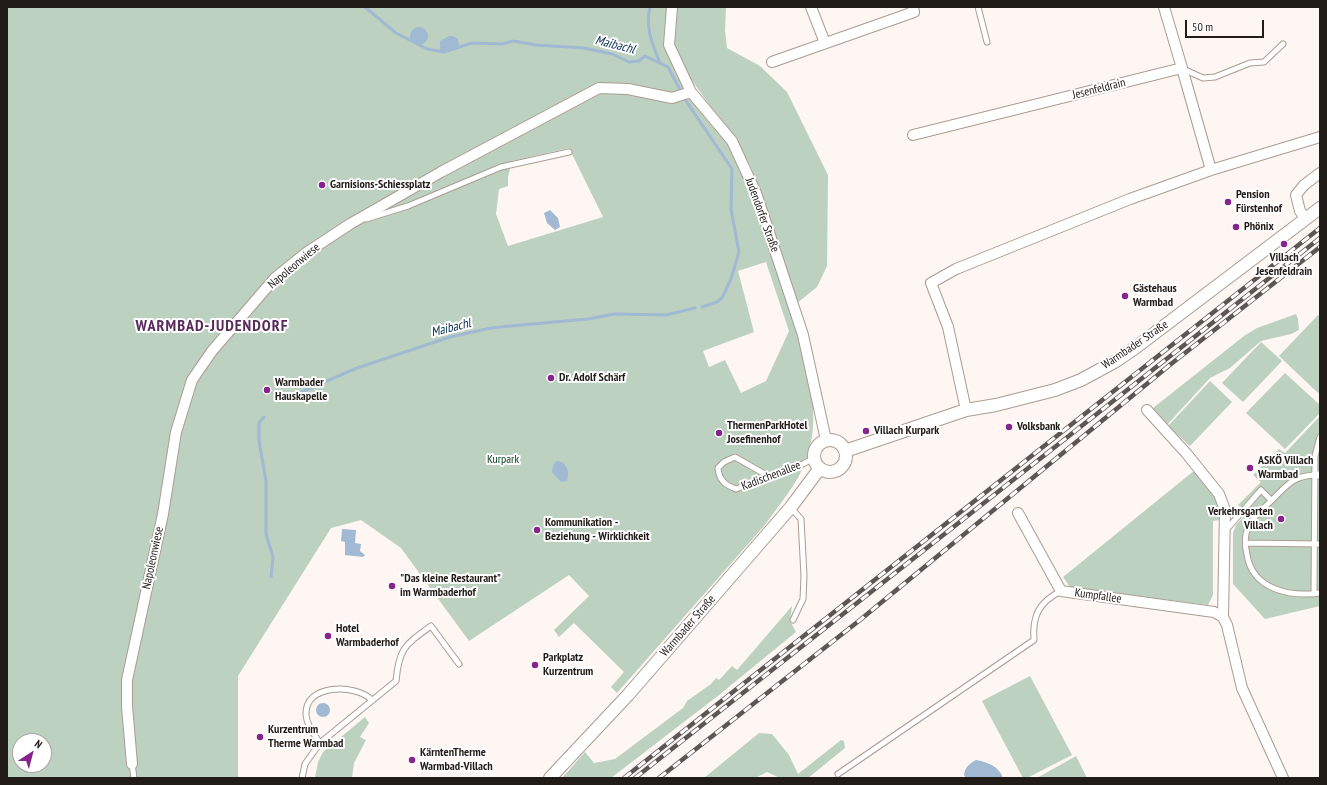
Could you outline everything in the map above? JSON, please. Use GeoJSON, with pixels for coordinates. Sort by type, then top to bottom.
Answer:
{"type":"FeatureCollection","features":[{"type":"Feature","properties":{"kind":"street","name":"Judendorfer Straße"},"geometry":{"type":"LineString","coordinates":[[672,7],[669,45],[686,94],[732,141],[756,192],[803,335],[826,440]]}},
{"type":"Feature","properties":{"kind":"street"},"geometry":{"type":"LineString","coordinates":[[811,7],[824,43]]}},
{"type":"Feature","properties":{"kind":"street"},"geometry":{"type":"LineString","coordinates":[[772,62],[914,12],[913,7]]}},
{"type":"Feature","properties":{"kind":"street"},"geometry":{"type":"LineString","coordinates":[[1164,7],[1211,170]]}},
{"type":"Feature","properties":{"kind":"street","name":"Jesenfeldrain"},"geometry":{"type":"LineString","coordinates":[[913,135],[1182,68]]}},
{"type":"Feature","properties":{"kind":"street","name":"Napoleonwiese"},"geometry":{"type":"LineString","coordinates":[[132,764],[126,680],[163,514],[176,432],[192,380],[212,351],[275,278],[306,253],[350,224],[441,172],[599,88],[628,89],[672,98],[686,94]]}},
{"type":"Feature","properties":{"kind":"street"},"geometry":{"type":"LineString","coordinates":[[966,410],[948,327],[932,283],[956,269],[1130,199],[1211,170],[1320,137]]}},
{"type":"Feature","properties":{"kind":"street"},"geometry":{"type":"LineString","coordinates":[[1305,218],[1300,210],[1296,195],[1304,185],[1320,173]]}},
{"type":"Feature","properties":{"kind":"street","name":"Warmbader Straße"},"geometry":{"type":"LineString","coordinates":[[845,452],[966,410],[996,405],[1055,390],[1081,380],[1135,348],[1320,208]]}},
{"type":"Feature","properties":{"kind":"street"},"geometry":{"type":"LineString","coordinates":[[1147,410],[1186,453],[1218,494],[1225,510],[1223,617],[1242,688],[1284,778]]}},
{"type":"Feature","properties":{"kind":"street"},"geometry":{"type":"LineString","coordinates":[[814,463],[829,472],[839,469],[845,462],[844,447],[836,441],[826,440]]}},
{"type":"Feature","properties":{"kind":"street","name":"Warmbader Straße"},"geometry":{"type":"LineString","coordinates":[[550,778],[628,694],[791,507],[814,463],[816,449],[826,440]]}},
{"type":"Feature","properties":{"kind":"street","name":"Kumpfallee"},"geometry":{"type":"LineString","coordinates":[[1018,513],[1061,591],[1214,612],[1223,617]]}},
{"type":"Feature","properties":{"kind":"lane"},"geometry":{"type":"LineString","coordinates":[[978,7],[987,42]]}},
{"type":"Feature","properties":{"kind":"lane"},"geometry":{"type":"LineString","coordinates":[[1182,68],[1203,78],[1215,77],[1250,63],[1264,62],[1283,44]]}},
{"type":"Feature","properties":{"kind":"lane"},"geometry":{"type":"LineString","coordinates":[[350,224],[408,206],[502,166],[569,152]]}},
{"type":"Feature","properties":{"kind":"lane"},"geometry":{"type":"LineString","coordinates":[[1314,594],[1314,543],[1317,475],[1315,456],[1320,437]]}},
{"type":"Feature","properties":{"kind":"lane","name":"Kadischenallee"},"geometry":{"type":"LineString","coordinates":[[770,476],[734,457],[724,462],[718,468],[718,476],[726,486],[736,489],[770,476],[814,463]]}},
{"type":"Feature","properties":{"kind":"lane"},"geometry":{"type":"LineString","coordinates":[[1317,475],[1303,476],[1293,480],[1271,500],[1248,526],[1246,543],[1247,558],[1254,573],[1268,586],[1283,592],[1294,594],[1320,593]]}},
{"type":"Feature","properties":{"kind":"lane"},"geometry":{"type":"LineString","coordinates":[[1225,531],[1261,490],[1271,500]]}},
{"type":"Feature","properties":{"kind":"lane"},"geometry":{"type":"LineString","coordinates":[[791,507],[801,519],[804,576],[803,599],[793,620]]}},
{"type":"Feature","properties":{"kind":"lane"},"geometry":{"type":"LineString","coordinates":[[1246,543],[1320,544]]}},
{"type":"Feature","properties":{"kind":"lane"},"geometry":{"type":"LineString","coordinates":[[838,774],[1034,640],[1033,627],[1036,614],[1048,598],[1061,591]]}},
{"type":"Feature","properties":{"kind":"lane"},"geometry":{"type":"LineString","coordinates":[[302,778],[305,764],[320,743],[396,681],[398,660],[407,643],[431,626],[459,664]]}},
{"type":"Feature","properties":{"kind":"lane"},"geometry":{"type":"LineString","coordinates":[[320,743],[310,728],[306,714],[313,698],[326,691],[345,688],[363,692],[372,700]]}},
{"type":"Feature","properties":{"kind":"lane"},"geometry":{"type":"LineString","coordinates":[[132,764],[134,778]]}},
{"type":"Feature","properties":{"kind":"green space","name":"Kurpark"},"geometry":{"type":"Polygon","coordinates":[[[7,7],[726,7],[725,31],[727,48],[760,66],[787,92],[828,175],[827,266],[817,287],[791,308],[802,347],[811,389],[813,430],[809,450],[802,470],[789,492],[764,526],[617,693],[611,687],[624,672],[574,623],[559,637],[554,630],[589,596],[569,575],[469,641],[401,548],[361,520],[331,528],[238,676],[238,778],[7,778],[7,7]],[[693,82],[692,99],[730,144],[759,188],[750,165],[733,138],[693,82]],[[569,148],[512,161],[508,177],[508,186],[499,189],[496,214],[508,246],[603,217],[569,148]],[[766,262],[738,271],[754,332],[703,351],[709,367],[725,360],[741,393],[766,381],[789,331],[766,262]]]}},
{"type":"Feature","properties":{"kind":"green space"},"geometry":{"type":"Polygon","coordinates":[[[1296,314],[1299,330],[1291,334],[1261,341],[1230,368],[1210,378],[1165,427],[1154,414],[1153,408],[1244,336],[1257,328],[1296,314]]]}},
{"type":"Feature","properties":{"kind":"green space"},"geometry":{"type":"Polygon","coordinates":[[[1318,315],[1320,317],[1320,391],[1318,393],[1279,356],[1318,315]]]}},
{"type":"Feature","properties":{"kind":"green space"},"geometry":{"type":"Polygon","coordinates":[[[1261,342],[1282,361],[1243,402],[1222,383],[1261,342]]]}},
{"type":"Feature","properties":{"kind":"green space"},"geometry":{"type":"Polygon","coordinates":[[[1285,373],[1320,405],[1320,413],[1285,449],[1246,413],[1285,373]]]}},
{"type":"Feature","properties":{"kind":"green space"},"geometry":{"type":"Polygon","coordinates":[[[1210,381],[1232,402],[1190,446],[1168,426],[1210,381]]]}},
{"type":"Feature","properties":{"kind":"green space","name":"Verkehrsgarten Villach"},"geometry":{"type":"Polygon","coordinates":[[[1320,416],[1320,606],[1265,619],[1233,584],[1233,533],[1236,525],[1247,513],[1238,505],[1261,482],[1253,475],[1279,449],[1285,453],[1320,416]]]}},
{"type":"Feature","properties":{"kind":"green space"},"geometry":{"type":"Polygon","coordinates":[[[1195,470],[1215,495],[1220,520],[1213,521],[1213,595],[1208,605],[1070,587],[1063,577],[1195,470]]]}},
{"type":"Feature","properties":{"kind":"green space"},"geometry":{"type":"Polygon","coordinates":[[[792,606],[790,621],[796,632],[719,695],[611,778],[562,778],[585,752],[594,763],[615,759],[683,708],[687,701],[711,684],[716,678],[719,680],[732,666],[737,670],[792,606]]]}},
{"type":"Feature","properties":{"kind":"green space"},"geometry":{"type":"Polygon","coordinates":[[[1030,676],[1072,755],[1027,778],[1023,778],[982,701],[1030,676]]]}},
{"type":"Feature","properties":{"kind":"green space"},"geometry":{"type":"Polygon","coordinates":[[[365,717],[369,723],[360,737],[366,740],[354,763],[352,778],[315,778],[318,762],[323,752],[365,717]]]}},
{"type":"Feature","properties":{"kind":"green space"},"geometry":{"type":"Polygon","coordinates":[[[759,733],[772,734],[789,755],[798,774],[841,740],[844,741],[845,748],[808,778],[780,778],[767,772],[755,778],[704,778],[759,733]]]}},
{"type":"Feature","properties":{"kind":"green space"},"geometry":{"type":"Polygon","coordinates":[[[1076,756],[1087,778],[1037,778],[1076,756]]]}},
{"type":"Feature","properties":{"kind":"water"},"geometry":{"type":"Polygon","coordinates":[[[419,27],[425,30],[428,36],[425,42],[419,45],[413,42],[410,36],[413,30],[419,27]]]}},
{"type":"Feature","properties":{"kind":"water"},"geometry":{"type":"Polygon","coordinates":[[[449,36],[453,36],[458,39],[459,46],[444,52],[440,51],[440,41],[449,36]]]}},
{"type":"Feature","properties":{"kind":"water"},"geometry":{"type":"Polygon","coordinates":[[[550,210],[558,218],[560,227],[555,230],[547,223],[544,213],[550,210]]]}},
{"type":"Feature","properties":{"kind":"water"},"geometry":{"type":"Polygon","coordinates":[[[556,461],[560,461],[567,468],[567,481],[561,482],[552,472],[556,461]]]}},
{"type":"Feature","properties":{"kind":"water"},"geometry":{"type":"Polygon","coordinates":[[[342,529],[356,530],[355,543],[361,544],[360,551],[365,555],[363,557],[345,555],[345,542],[341,541],[342,529]]]}},
{"type":"Feature","properties":{"kind":"water"},"geometry":{"type":"Polygon","coordinates":[[[323,703],[328,705],[330,710],[328,715],[323,717],[318,715],[316,710],[318,705],[323,703]]]}},
{"type":"Feature","properties":{"kind":"water"},"geometry":{"type":"Polygon","coordinates":[[[976,760],[988,763],[999,770],[1003,778],[966,778],[964,775],[966,768],[969,764],[976,760]]]}},
{"type":"Feature","properties":{"kind":"waterway","name":"Maibachl"},"geometry":{"type":"LineString","coordinates":[[365,7],[396,33],[427,49],[444,52],[472,43],[502,44],[513,41],[536,45],[584,48],[612,54],[629,62],[639,61],[645,56],[668,67],[686,101],[732,169],[731,209],[739,252],[731,279],[722,298],[717,302],[702,307]]}},
{"type":"Feature","properties":{"kind":"waterway"},"geometry":{"type":"LineString","coordinates":[[650,7],[648,22],[650,35],[660,63]]}},
{"type":"Feature","properties":{"kind":"waterway","name":"Maibachl"},"geometry":{"type":"LineString","coordinates":[[292,396],[357,368],[450,337],[491,328],[588,319],[615,314],[666,315],[695,308]]}},
{"type":"Feature","properties":{"kind":"waterway","name":"Maibachl"},"geometry":{"type":"LineString","coordinates":[[264,417],[259,423],[259,441],[266,481],[266,534],[273,557],[271,577]]}},
{"type":"Feature","properties":{"kind":"railway"},"geometry":{"type":"LineString","coordinates":[[624,778],[1320,228]]}},
{"type":"Feature","properties":{"kind":"railway"},"geometry":{"type":"LineString","coordinates":[[635,778],[1320,238]]}},
{"type":"Feature","properties":{"kind":"railway"},"geometry":{"type":"LineString","coordinates":[[659,778],[860,620],[1171,364],[1320,247]]}},
{"type":"Feature","properties":{"kind":"place","name":"Garnisions-Schiessplatz"},"geometry":{"type":"Point","coordinates":[322,185]}},
{"type":"Feature","properties":{"kind":"place","name":"Pension Fürstenhof"},"geometry":{"type":"Point","coordinates":[1228,202]}},
{"type":"Feature","properties":{"kind":"place","name":"Phönix"},"geometry":{"type":"Point","coordinates":[1236,227]}},
{"type":"Feature","properties":{"kind":"place","name":"Villach Jesenfeldrain"},"geometry":{"type":"Point","coordinates":[1284,244]}},
{"type":"Feature","properties":{"kind":"place","name":"Gästehaus Warmbad"},"geometry":{"type":"Point","coordinates":[1125,296]}},
{"type":"Feature","properties":{"kind":"place","name":"Dr. Adolf Schärf"},"geometry":{"type":"Point","coordinates":[551,378]}},
{"type":"Feature","properties":{"kind":"place","name":"Warmbader Hauskapelle"},"geometry":{"type":"Point","coordinates":[267,390]}},
{"type":"Feature","properties":{"kind":"place","name":"Volksbank"},"geometry":{"type":"Point","coordinates":[1009,427]}},
{"type":"Feature","properties":{"kind":"place","name":"Villach Kurpark"},"geometry":{"type":"Point","coordinates":[866,431]}},
{"type":"Feature","properties":{"kind":"place","name":"ThermenParkHotel Josefinenhof"},"geometry":{"type":"Point","coordinates":[719,433]}},
{"type":"Feature","properties":{"kind":"place","name":"ASKÖ Villach Warmbad"},"geometry":{"type":"Point","coordinates":[1250,468]}},
{"type":"Feature","properties":{"kind":"place","name":"Verkehrsgarten Villach"},"geometry":{"type":"Point","coordinates":[1281,519]}},
{"type":"Feature","properties":{"kind":"place","name":"Kommunikation - Beziehung - Wirklichkeit"},"geometry":{"type":"Point","coordinates":[537,530]}},
{"type":"Feature","properties":{"kind":"place","name":"\"Das kleine Restaurant\" im Warmbaderhof"},"geometry":{"type":"Point","coordinates":[392,586]}},
{"type":"Feature","properties":{"kind":"place","name":"Hotel Warmbaderhof"},"geometry":{"type":"Point","coordinates":[328,636]}},
{"type":"Feature","properties":{"kind":"place","name":"Parkplatz Kurzentrum"},"geometry":{"type":"Point","coordinates":[535,665]}},
{"type":"Feature","properties":{"kind":"place","name":"Kurzentrum Therme Warmbad"},"geometry":{"type":"Point","coordinates":[260,737]}},
{"type":"Feature","properties":{"kind":"place","name":"KärntenTherme Warmbad-Villach"},"geometry":{"type":"Point","coordinates":[412,760]}},
{"type":"Feature","properties":{"kind":"district","name":"WARMBAD-JUDENDORF"},"geometry":{"type":"Point","coordinates":[212,326]}}]}
